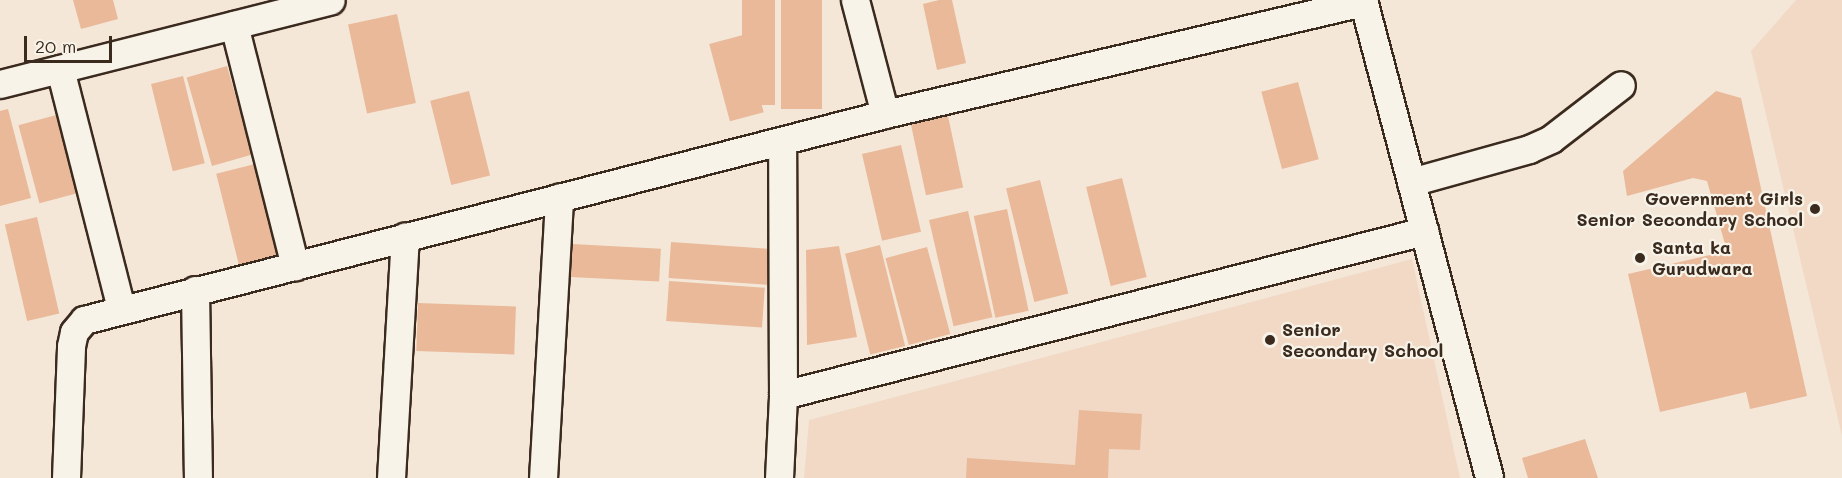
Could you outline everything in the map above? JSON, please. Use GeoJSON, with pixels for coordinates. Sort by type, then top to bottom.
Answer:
{"type":"FeatureCollection","features":[{"type":"Feature","properties":{"kind":"street"},"geometry":{"type":"LineString","coordinates":[[0,84],[331,0]]}},
{"type":"Feature","properties":{"kind":"street"},"geometry":{"type":"LineString","coordinates":[[855,0],[885,114]]}},
{"type":"Feature","properties":{"kind":"street"},"geometry":{"type":"LineString","coordinates":[[66,478],[74,332],[84,320],[885,114],[1364,1],[1489,478]]}},
{"type":"Feature","properties":{"kind":"street"},"geometry":{"type":"LineString","coordinates":[[234,25],[295,266]]}},
{"type":"Feature","properties":{"kind":"street"},"geometry":{"type":"LineString","coordinates":[[60,69],[121,309]]}},
{"type":"Feature","properties":{"kind":"street"},"geometry":{"type":"LineString","coordinates":[[1411,182],[1551,139],[1621,85]]}},
{"type":"Feature","properties":{"kind":"street"},"geometry":{"type":"LineString","coordinates":[[778,478],[783,396],[782,141]]}},
{"type":"Feature","properties":{"kind":"street"},"geometry":{"type":"LineString","coordinates":[[543,478],[559,197]]}},
{"type":"Feature","properties":{"kind":"street"},"geometry":{"type":"LineString","coordinates":[[783,396],[1424,231]]}},
{"type":"Feature","properties":{"kind":"street"},"geometry":{"type":"LineString","coordinates":[[391,478],[405,237]]}},
{"type":"Feature","properties":{"kind":"street"},"geometry":{"type":"LineString","coordinates":[[195,290],[198,478]]}},
{"type":"Feature","properties":{"kind":"shaded area","name":"Government Girls Senior Secondary School"},"geometry":{"type":"Polygon","coordinates":[[[1796,0],[1842,0],[1842,436],[1751,51],[1796,0]]]}},
{"type":"Feature","properties":{"kind":"shaded area","name":"Senior Secondary School"},"geometry":{"type":"Polygon","coordinates":[[[1412,259],[1460,478],[804,478],[809,420],[1412,259]]]}},
{"type":"Feature","properties":{"kind":"building"},"geometry":{"type":"Polygon","coordinates":[[[73,0],[113,0],[118,19],[81,29],[73,0]]]}},
{"type":"Feature","properties":{"kind":"building"},"geometry":{"type":"Polygon","coordinates":[[[742,0],[775,0],[775,105],[742,105],[742,0]]]}},
{"type":"Feature","properties":{"kind":"building"},"geometry":{"type":"Polygon","coordinates":[[[781,0],[822,0],[822,109],[781,109],[781,0]]]}},
{"type":"Feature","properties":{"kind":"building"},"geometry":{"type":"Polygon","coordinates":[[[952,0],[966,63],[937,70],[923,4],[952,0]]]}},
{"type":"Feature","properties":{"kind":"building"},"geometry":{"type":"Polygon","coordinates":[[[397,14],[416,103],[367,113],[348,24],[397,14]]]}},
{"type":"Feature","properties":{"kind":"building"},"geometry":{"type":"Polygon","coordinates":[[[743,35],[764,112],[730,121],[709,44],[743,35]]]}},
{"type":"Feature","properties":{"kind":"building"},"geometry":{"type":"Polygon","coordinates":[[[227,66],[252,154],[212,166],[187,78],[227,66]]]}},
{"type":"Feature","properties":{"kind":"building"},"geometry":{"type":"Polygon","coordinates":[[[183,76],[205,163],[173,171],[151,84],[183,76]]]}},
{"type":"Feature","properties":{"kind":"building"},"geometry":{"type":"Polygon","coordinates":[[[1298,82],[1319,159],[1282,169],[1261,92],[1298,82]]]}},
{"type":"Feature","properties":{"kind":"building"},"geometry":{"type":"Polygon","coordinates":[[[469,91],[490,175],[451,185],[430,101],[469,91]]]}},
{"type":"Feature","properties":{"kind":"building"},"geometry":{"type":"Polygon","coordinates":[[[1716,91],[1741,98],[1807,396],[1750,409],[1746,392],[1660,412],[1628,274],[1727,251],[1707,181],[1693,178],[1627,196],[1623,171],[1716,91]]]}},
{"type":"Feature","properties":{"kind":"building"},"geometry":{"type":"Polygon","coordinates":[[[8,109],[31,198],[0,206],[0,111],[8,109]]]}},
{"type":"Feature","properties":{"kind":"building"},"geometry":{"type":"Polygon","coordinates":[[[60,114],[81,192],[39,203],[18,125],[60,114]]]}},
{"type":"Feature","properties":{"kind":"building"},"geometry":{"type":"Polygon","coordinates":[[[948,116],[963,187],[926,195],[911,124],[948,116]]]}},
{"type":"Feature","properties":{"kind":"building"},"geometry":{"type":"Polygon","coordinates":[[[901,145],[921,232],[882,241],[862,154],[901,145]]]}},
{"type":"Feature","properties":{"kind":"building"},"geometry":{"type":"Polygon","coordinates":[[[255,164],[279,260],[240,270],[216,174],[255,164]]]}},
{"type":"Feature","properties":{"kind":"building"},"geometry":{"type":"Polygon","coordinates":[[[1122,178],[1147,277],[1111,286],[1086,187],[1122,178]]]}},
{"type":"Feature","properties":{"kind":"building"},"geometry":{"type":"Polygon","coordinates":[[[1040,180],[1068,294],[1034,302],[1006,188],[1040,180]]]}},
{"type":"Feature","properties":{"kind":"building"},"geometry":{"type":"Polygon","coordinates":[[[1007,209],[1029,311],[995,318],[974,216],[1007,209]]]}},
{"type":"Feature","properties":{"kind":"building"},"geometry":{"type":"Polygon","coordinates":[[[968,211],[993,317],[954,326],[929,220],[968,211]]]}},
{"type":"Feature","properties":{"kind":"building"},"geometry":{"type":"Polygon","coordinates":[[[37,217],[59,313],[27,321],[5,224],[37,217]]]}},
{"type":"Feature","properties":{"kind":"building"},"geometry":{"type":"Polygon","coordinates":[[[671,242],[770,249],[767,285],[668,278],[671,242]]]}},
{"type":"Feature","properties":{"kind":"building"},"geometry":{"type":"Polygon","coordinates":[[[572,244],[661,249],[659,282],[570,277],[572,244]]]}},
{"type":"Feature","properties":{"kind":"building"},"geometry":{"type":"Polygon","coordinates":[[[880,245],[905,346],[870,355],[845,254],[880,245]]]}},
{"type":"Feature","properties":{"kind":"building"},"geometry":{"type":"Polygon","coordinates":[[[839,246],[857,337],[807,345],[806,250],[839,246]]]}},
{"type":"Feature","properties":{"kind":"building"},"geometry":{"type":"Polygon","coordinates":[[[927,247],[950,334],[909,345],[885,258],[927,247]]]}},
{"type":"Feature","properties":{"kind":"building"},"geometry":{"type":"Polygon","coordinates":[[[669,281],[765,288],[762,328],[666,321],[669,281]]]}},
{"type":"Feature","properties":{"kind":"building"},"geometry":{"type":"Polygon","coordinates":[[[418,303],[516,306],[514,354],[416,351],[418,303]]]}},
{"type":"Feature","properties":{"kind":"building"},"geometry":{"type":"Polygon","coordinates":[[[1079,410],[1142,414],[1140,450],[1109,449],[1108,478],[966,478],[967,458],[1075,465],[1079,410]]]}},
{"type":"Feature","properties":{"kind":"building"},"geometry":{"type":"Polygon","coordinates":[[[1585,439],[1598,478],[1528,478],[1522,458],[1585,439]]]}},
{"type":"Feature","properties":{"kind":"place","name":"Government Girls Senior Secondary School"},"geometry":{"type":"Point","coordinates":[1815,209]}},
{"type":"Feature","properties":{"kind":"place","name":"Santa ka Gurudwara"},"geometry":{"type":"Point","coordinates":[1640,258]}},
{"type":"Feature","properties":{"kind":"place","name":"Senior Secondary School"},"geometry":{"type":"Point","coordinates":[1270,340]}}]}
